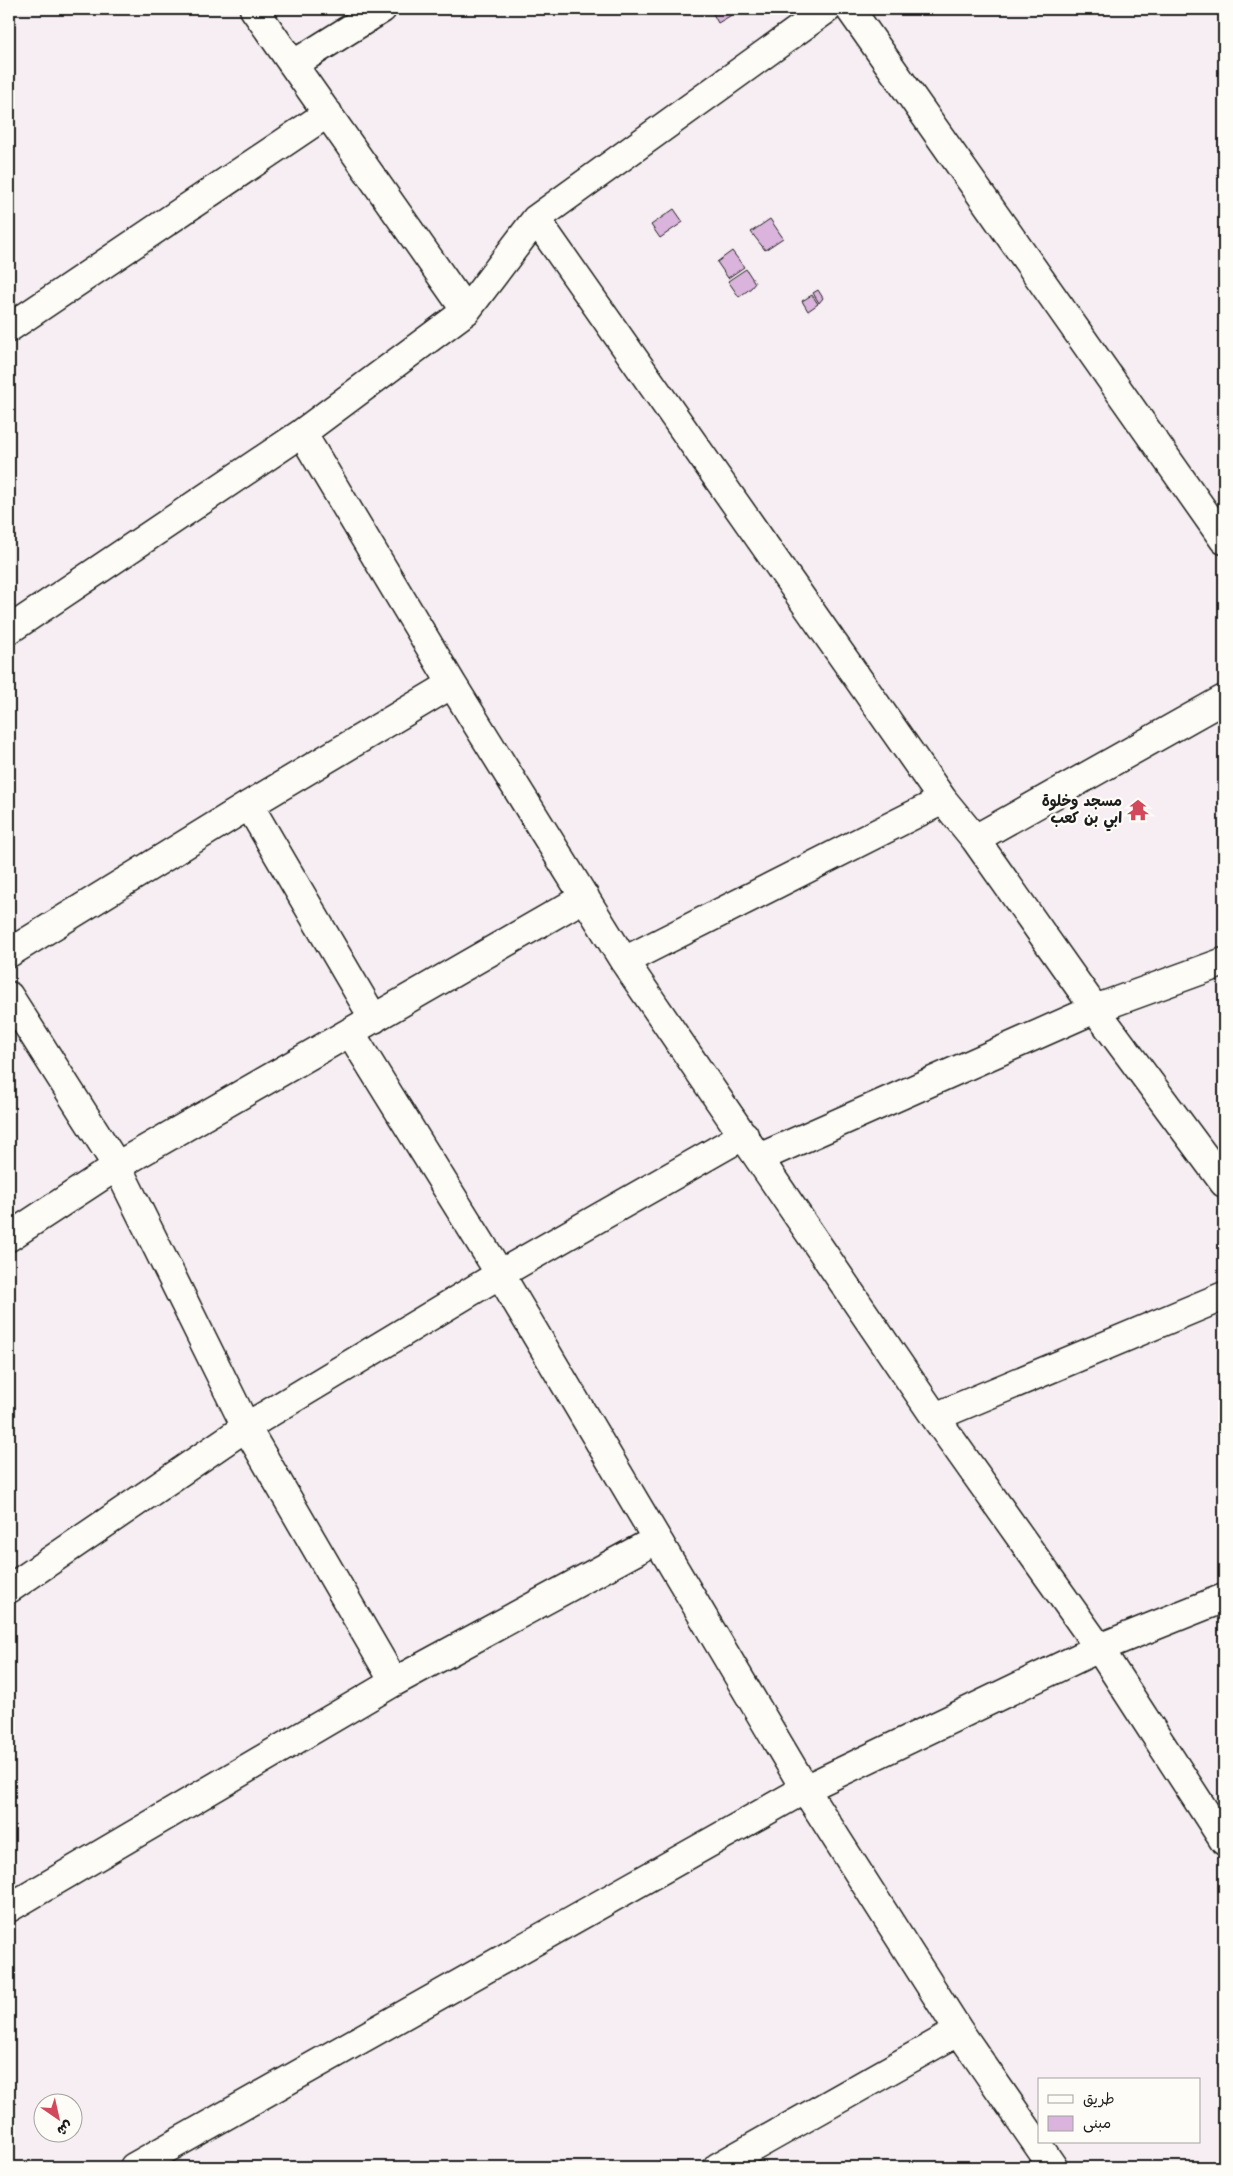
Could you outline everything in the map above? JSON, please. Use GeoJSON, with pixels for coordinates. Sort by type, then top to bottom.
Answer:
{"type":"FeatureCollection","features":[{"type":"Feature","properties":{"kind":"street"},"geometry":{"type":"LineString","coordinates":[[254,9],[466,311]]}},
{"type":"Feature","properties":{"kind":"street"},"geometry":{"type":"LineString","coordinates":[[294,64],[382,9]]}},
{"type":"Feature","properties":{"kind":"street"},"geometry":{"type":"LineString","coordinates":[[9,630],[302,433],[466,311],[536,219],[827,9]]}},
{"type":"Feature","properties":{"kind":"street"},"geometry":{"type":"LineString","coordinates":[[850,9],[1224,540]]}},
{"type":"Feature","properties":{"kind":"street"},"geometry":{"type":"LineString","coordinates":[[9,328],[328,112]]}},
{"type":"Feature","properties":{"kind":"street"},"geometry":{"type":"LineString","coordinates":[[536,219],[943,800],[975,839],[1095,1009],[1224,1183]]}},
{"type":"Feature","properties":{"kind":"street"},"geometry":{"type":"LineString","coordinates":[[302,433],[452,684],[624,961],[935,1417],[1098,1648],[1224,1841]]}},
{"type":"Feature","properties":{"kind":"street"},"geometry":{"type":"LineString","coordinates":[[9,953],[452,684]]}},
{"type":"Feature","properties":{"kind":"street"},"geometry":{"type":"LineString","coordinates":[[975,839],[1224,698]]}},
{"type":"Feature","properties":{"kind":"street"},"geometry":{"type":"LineString","coordinates":[[624,961],[943,800]]}},
{"type":"Feature","properties":{"kind":"street"},"geometry":{"type":"LineString","coordinates":[[249,806],[374,1019]]}},
{"type":"Feature","properties":{"kind":"street"},"geometry":{"type":"LineString","coordinates":[[9,1237],[117,1166],[585,897]]}},
{"type":"Feature","properties":{"kind":"street"},"geometry":{"type":"LineString","coordinates":[[759,1158],[1095,1009],[1224,962]]}},
{"type":"Feature","properties":{"kind":"street"},"geometry":{"type":"LineString","coordinates":[[9,996],[117,1166],[246,1427],[394,1682]]}},
{"type":"Feature","properties":{"kind":"street"},"geometry":{"type":"LineString","coordinates":[[350,1032],[500,1274],[805,1790],[959,2031],[1053,2167]]}},
{"type":"Feature","properties":{"kind":"street"},"geometry":{"type":"LineString","coordinates":[[9,1589],[246,1427],[500,1274],[744,1135]]}},
{"type":"Feature","properties":{"kind":"street"},"geometry":{"type":"LineString","coordinates":[[935,1417],[1224,1296]]}},
{"type":"Feature","properties":{"kind":"street"},"geometry":{"type":"LineString","coordinates":[[9,1908],[394,1682],[656,1540]]}},
{"type":"Feature","properties":{"kind":"street"},"geometry":{"type":"LineString","coordinates":[[134,2167],[805,1790],[1098,1648],[1224,1598]]}},
{"type":"Feature","properties":{"kind":"street"},"geometry":{"type":"LineString","coordinates":[[718,2167],[959,2031]]}},
{"type":"Feature","properties":{"kind":"building"},"geometry":{"type":"Polygon","coordinates":[[[732,9],[735,13],[718,23],[711,10],[732,9]]]}},
{"type":"Feature","properties":{"kind":"building"},"geometry":{"type":"Polygon","coordinates":[[[674,209],[683,222],[660,238],[651,225],[674,209]]]}},
{"type":"Feature","properties":{"kind":"building"},"geometry":{"type":"Polygon","coordinates":[[[770,219],[783,238],[765,250],[751,232],[770,219]]]}},
{"type":"Feature","properties":{"kind":"building"},"geometry":{"type":"Polygon","coordinates":[[[732,251],[744,267],[728,278],[717,262],[732,251]]]}},
{"type":"Feature","properties":{"kind":"building"},"geometry":{"type":"Polygon","coordinates":[[[746,269],[755,283],[739,297],[728,281],[746,269]]]}},
{"type":"Feature","properties":{"kind":"building"},"geometry":{"type":"Polygon","coordinates":[[[818,290],[823,298],[819,303],[813,293],[818,290]]]}},
{"type":"Feature","properties":{"kind":"building"},"geometry":{"type":"Polygon","coordinates":[[[812,295],[818,304],[808,311],[802,301],[812,295]]]}},
{"type":"Feature","properties":{"kind":"place","name":"مسجد وخلوة ابي بن كعب"},"geometry":{"type":"Point","coordinates":[1138,810]}}]}
